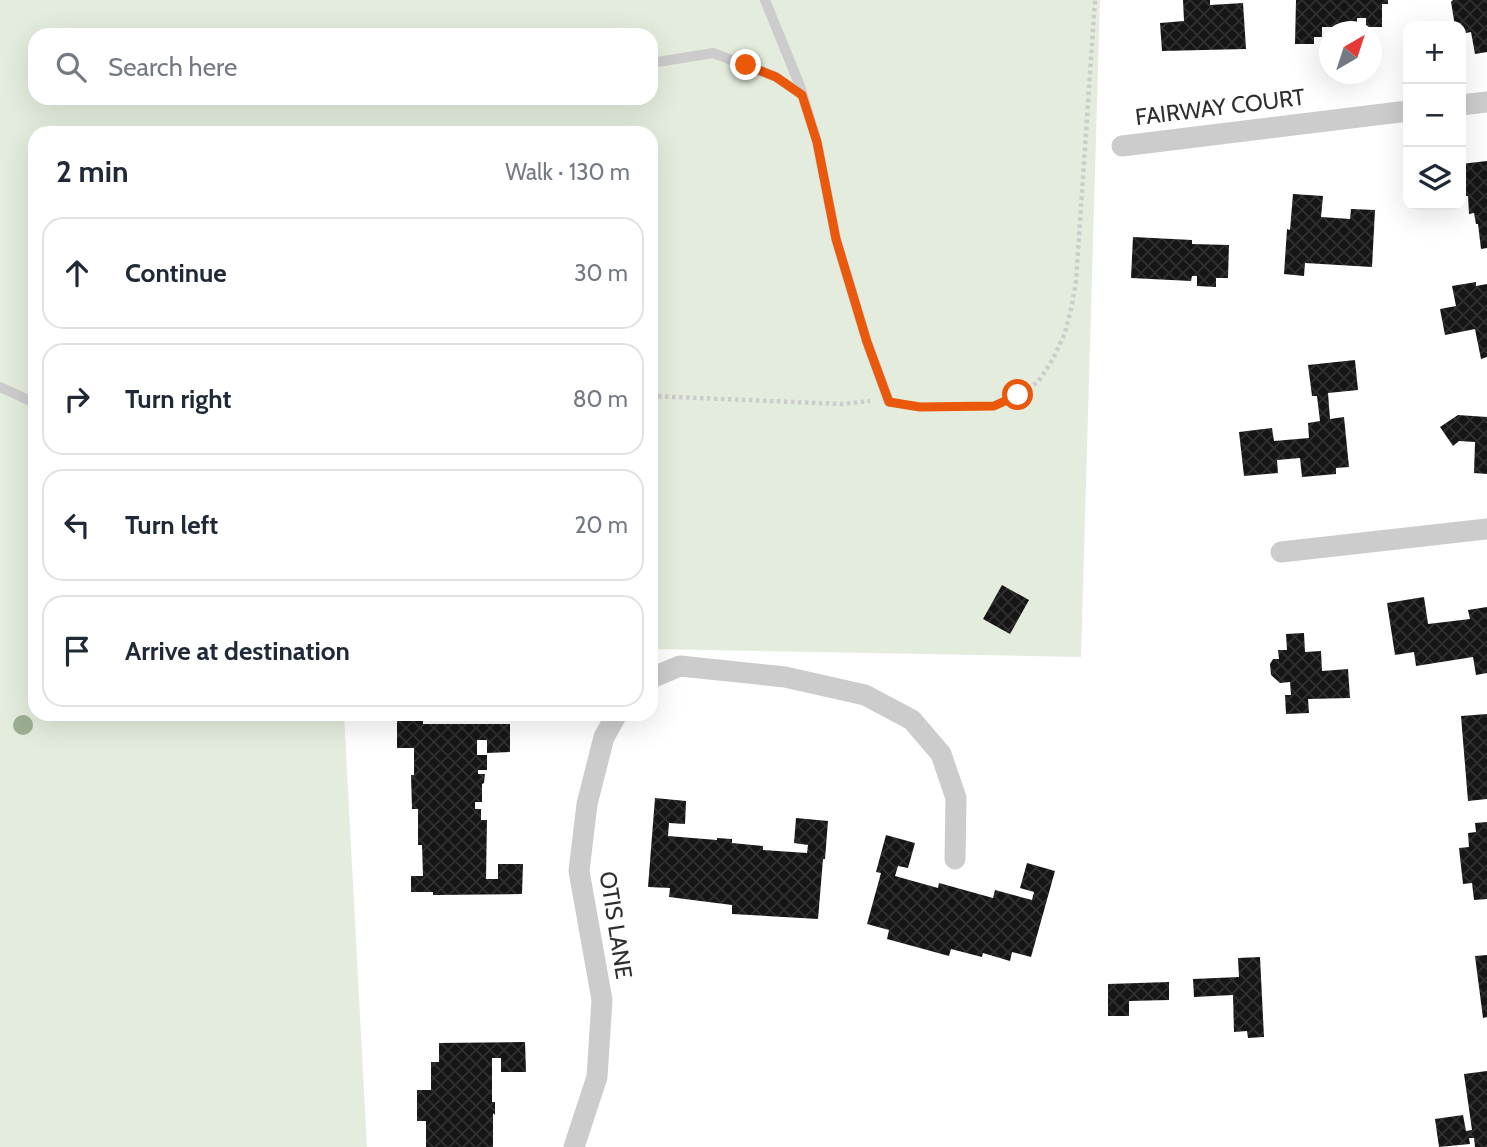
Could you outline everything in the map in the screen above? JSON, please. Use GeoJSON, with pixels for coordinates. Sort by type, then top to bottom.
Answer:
{"type":"FeatureCollection","features":[{"type":"Feature","properties":{"kind":"street"},"geometry":{"type":"LineString","coordinates":[[1466,104],[1487,102]]}},
{"type":"Feature","properties":{"kind":"street","name":"FAIRWAY COURT"},"geometry":{"type":"LineString","coordinates":[[1122,146],[1403,112]]}},
{"type":"Feature","properties":{"kind":"street"},"geometry":{"type":"LineString","coordinates":[[1281,552],[1487,529]]}},
{"type":"Feature","properties":{"kind":"street"},"geometry":{"type":"LineString","coordinates":[[658,675],[680,666],[785,677],[865,695],[912,720],[941,754],[956,798],[955,859]]}},
{"type":"Feature","properties":{"kind":"street","name":"OTIS LANE"},"geometry":{"type":"LineString","coordinates":[[574,1147],[597,1077],[602,1000],[579,872],[587,804],[604,737],[613,721]]}},
{"type":"Feature","properties":{"kind":"lane"},"geometry":{"type":"LineString","coordinates":[[765,0],[817,142],[836,239],[867,342],[889,402]]}},
{"type":"Feature","properties":{"kind":"lane"},"geometry":{"type":"LineString","coordinates":[[658,62],[713,53],[776,77],[802,95]]}},
{"type":"Feature","properties":{"kind":"lane"},"geometry":{"type":"LineString","coordinates":[[0,387],[28,399]]}},
{"type":"Feature","properties":{"kind":"path"},"geometry":{"type":"LineString","coordinates":[[658,396],[842,404],[880,400],[920,407],[994,406],[1038,382],[1065,333],[1076,281],[1095,0]]}},
{"type":"Feature","properties":{"kind":"green space"},"geometry":{"type":"Polygon","coordinates":[[[0,0],[1100,0],[1081,657],[658,649],[658,126],[28,126],[28,721],[344,721],[367,1147],[0,1147],[0,0]]]}},
{"type":"Feature","properties":{"kind":"building"},"geometry":{"type":"Polygon","coordinates":[[[1183,0],[1210,0],[1210,5],[1243,3],[1246,49],[1162,51],[1160,23],[1184,21],[1183,0]]]}},
{"type":"Feature","properties":{"kind":"building"},"geometry":{"type":"Polygon","coordinates":[[[1296,0],[1388,0],[1388,4],[1382,4],[1382,21],[1357,18],[1357,21],[1319,21],[1319,37],[1314,37],[1314,44],[1295,44],[1296,0]]]}},
{"type":"Feature","properties":{"kind":"building"},"geometry":{"type":"Polygon","coordinates":[[[1487,0],[1487,52],[1475,54],[1471,32],[1466,33],[1466,21],[1454,21],[1451,2],[1487,0]]]}},
{"type":"Feature","properties":{"kind":"building"},"geometry":{"type":"Polygon","coordinates":[[[1487,161],[1487,248],[1481,249],[1478,224],[1474,213],[1469,214],[1466,163],[1487,161]]]}},
{"type":"Feature","properties":{"kind":"building"},"geometry":{"type":"Polygon","coordinates":[[[1293,194],[1323,196],[1321,217],[1350,219],[1351,209],[1375,210],[1372,267],[1305,263],[1304,276],[1284,274],[1293,194]]]}},
{"type":"Feature","properties":{"kind":"building"},"geometry":{"type":"Polygon","coordinates":[[[1133,237],[1229,245],[1228,278],[1216,278],[1216,287],[1197,286],[1197,276],[1192,276],[1191,281],[1131,278],[1133,237]]]}},
{"type":"Feature","properties":{"kind":"building"},"geometry":{"type":"Polygon","coordinates":[[[1476,282],[1476,286],[1487,284],[1487,357],[1481,359],[1475,329],[1445,335],[1440,309],[1456,306],[1452,286],[1476,282]]]}},
{"type":"Feature","properties":{"kind":"building"},"geometry":{"type":"Polygon","coordinates":[[[1355,360],[1358,390],[1328,393],[1330,419],[1344,417],[1349,467],[1336,468],[1336,474],[1302,477],[1300,458],[1277,460],[1278,473],[1244,476],[1239,432],[1272,428],[1274,441],[1309,438],[1308,423],[1320,421],[1317,396],[1312,396],[1308,365],[1355,360]]]}},
{"type":"Feature","properties":{"kind":"building"},"geometry":{"type":"Polygon","coordinates":[[[1458,415],[1487,417],[1487,474],[1474,473],[1475,442],[1459,441],[1453,446],[1440,427],[1458,415]]]}},
{"type":"Feature","properties":{"kind":"building"},"geometry":{"type":"Polygon","coordinates":[[[1002,585],[1029,600],[1010,634],[983,619],[1002,585]]]}},
{"type":"Feature","properties":{"kind":"building"},"geometry":{"type":"Polygon","coordinates":[[[1424,597],[1428,624],[1470,619],[1468,610],[1487,607],[1487,673],[1476,675],[1473,657],[1416,666],[1414,652],[1395,655],[1387,603],[1424,597]]]}},
{"type":"Feature","properties":{"kind":"building"},"geometry":{"type":"Polygon","coordinates":[[[1304,633],[1305,652],[1321,651],[1322,671],[1348,669],[1350,698],[1308,699],[1309,713],[1286,714],[1285,695],[1291,695],[1290,682],[1280,683],[1271,675],[1270,664],[1273,659],[1279,659],[1278,650],[1287,650],[1286,634],[1304,633]]]}},
{"type":"Feature","properties":{"kind":"building"},"geometry":{"type":"Polygon","coordinates":[[[1487,714],[1487,799],[1468,801],[1461,716],[1487,714]]]}},
{"type":"Feature","properties":{"kind":"building"},"geometry":{"type":"Polygon","coordinates":[[[397,721],[423,721],[423,724],[510,724],[510,752],[487,753],[487,740],[477,740],[477,755],[487,755],[487,770],[478,770],[478,774],[485,774],[482,802],[475,802],[475,809],[481,809],[481,820],[487,820],[486,879],[498,879],[498,864],[523,864],[522,894],[433,895],[433,892],[411,892],[411,876],[423,876],[422,845],[418,845],[418,809],[412,809],[411,775],[414,775],[414,748],[397,748],[397,721]]]}},
{"type":"Feature","properties":{"kind":"building"},"geometry":{"type":"Polygon","coordinates":[[[655,798],[686,801],[685,824],[669,823],[668,836],[732,839],[732,843],[763,846],[763,850],[807,853],[808,845],[794,843],[796,818],[828,821],[818,919],[732,914],[732,905],[669,897],[670,888],[648,887],[655,798]]]}},
{"type":"Feature","properties":{"kind":"building"},"geometry":{"type":"Polygon","coordinates":[[[1487,822],[1487,899],[1474,900],[1472,883],[1463,884],[1459,848],[1469,847],[1468,833],[1476,832],[1475,823],[1487,822]]]}},
{"type":"Feature","properties":{"kind":"building"},"geometry":{"type":"Polygon","coordinates":[[[886,835],[915,843],[908,868],[898,866],[895,876],[938,888],[939,883],[993,898],[995,890],[1032,900],[1034,892],[1020,888],[1027,863],[1055,871],[1031,957],[1012,952],[1010,961],[983,953],[982,957],[951,949],[949,956],[887,939],[889,930],[867,924],[881,873],[876,872],[886,835]]]}},
{"type":"Feature","properties":{"kind":"building"},"geometry":{"type":"Polygon","coordinates":[[[1487,955],[1487,1017],[1483,1018],[1475,956],[1487,955]]]}},
{"type":"Feature","properties":{"kind":"building"},"geometry":{"type":"Polygon","coordinates":[[[1260,957],[1264,1037],[1248,1038],[1247,1031],[1234,1032],[1233,995],[1194,997],[1193,979],[1239,977],[1238,958],[1260,957]]]}},
{"type":"Feature","properties":{"kind":"building"},"geometry":{"type":"Polygon","coordinates":[[[1169,982],[1169,1000],[1129,1001],[1129,1016],[1108,1016],[1108,984],[1169,982]]]}},
{"type":"Feature","properties":{"kind":"building"},"geometry":{"type":"Polygon","coordinates":[[[525,1042],[526,1072],[501,1072],[501,1058],[492,1058],[492,1102],[495,1102],[493,1147],[426,1147],[426,1121],[417,1121],[417,1090],[431,1090],[431,1062],[439,1062],[439,1043],[525,1042]]]}},
{"type":"Feature","properties":{"kind":"building"},"geometry":{"type":"Polygon","coordinates":[[[1487,1071],[1487,1147],[1475,1147],[1474,1138],[1469,1138],[1470,1144],[1439,1147],[1435,1119],[1463,1115],[1466,1131],[1472,1130],[1464,1074],[1487,1071]]]}},
{"type":"Feature","properties":{"kind":"route"},"geometry":{"type":"LineString","coordinates":[[746,65],[776,77],[802,95],[817,142],[836,239],[867,342],[889,402],[920,407],[994,406],[1018,395]]}}]}
